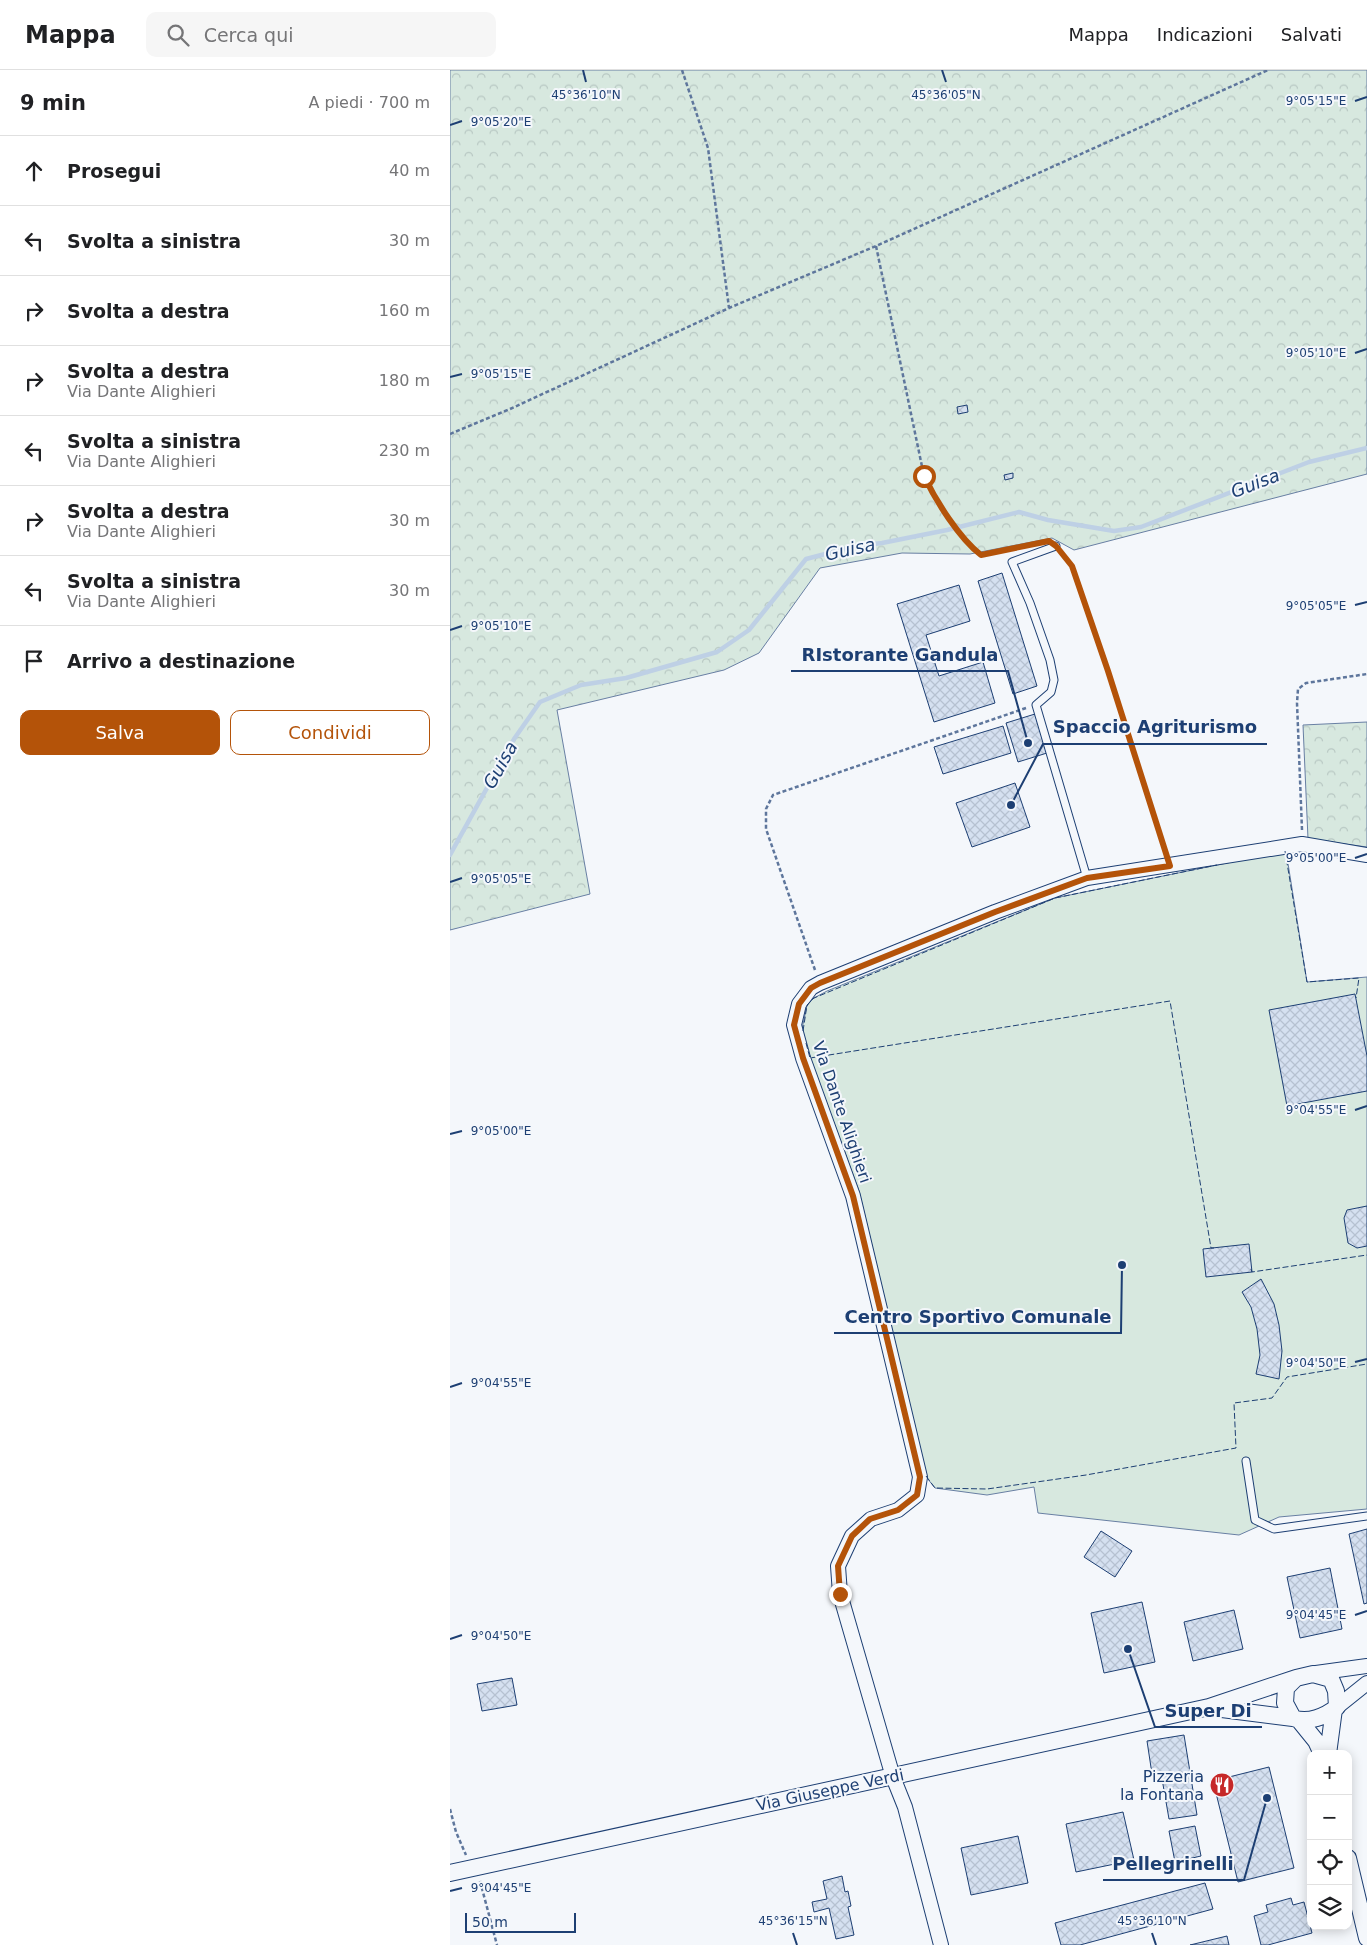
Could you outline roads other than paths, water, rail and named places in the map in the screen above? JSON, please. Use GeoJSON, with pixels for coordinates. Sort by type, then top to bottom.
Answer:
{"type":"FeatureCollection","features":[{"type":"Feature","properties":{"kind":"street","name":"Via Dante Alighieri"},"geometry":{"type":"LineString","coordinates":[[941,1945],[905,1807],[893,1777],[840,1594],[838,1566],[852,1536],[870,1519],[898,1510],[917,1495],[920,1477],[853,1196],[803,1058],[794,1025],[799,1004],[811,988],[820,983],[995,912],[1087,878],[1302,844],[1367,855]]}},
{"type":"Feature","properties":{"kind":"street"},"geometry":{"type":"LineString","coordinates":[[1320,1750],[1316,1740],[1296,1719],[1285,1703],[1286,1688],[1296,1678],[1367,1666]]}},
{"type":"Feature","properties":{"kind":"street"},"geometry":{"type":"LineString","coordinates":[[1313,1674],[1331,1679],[1336,1691],[1329,1750]]}},
{"type":"Feature","properties":{"kind":"street","name":"Via Giuseppe Verdi"},"geometry":{"type":"LineString","coordinates":[[450,1873],[1209,1707],[1296,1678]]}},
{"type":"Feature","properties":{"kind":"street"},"geometry":{"type":"LineString","coordinates":[[1296,1719],[1318,1718],[1328,1714],[1367,1683]]}},
{"type":"Feature","properties":{"kind":"street","name":"Via Giuseppe Verdi"},"geometry":{"type":"LineString","coordinates":[[1209,1707],[1296,1719]]}},
{"type":"Feature","properties":{"kind":"street"},"geometry":{"type":"LineString","coordinates":[[1352,1875],[1367,1938]]}},
{"type":"Feature","properties":{"kind":"lane"},"geometry":{"type":"LineString","coordinates":[[1056,546],[1012,562],[1030,604],[1050,660],[1054,680],[1051,692],[1036,705],[1087,878]]}},
{"type":"Feature","properties":{"kind":"lane"},"geometry":{"type":"LineString","coordinates":[[1246,1461],[1255,1520],[1274,1528],[1367,1516]]}},
{"type":"Feature","properties":{"kind":"waterway","name":"Guisa"},"geometry":{"type":"LineString","coordinates":[[450,855],[514,739],[540,702],[581,685],[626,678],[717,652],[749,630],[806,559],[856,546],[882,543],[947,530],[1019,512],[1048,520],[1114,531],[1141,527],[1309,462],[1367,448]]}},
{"type":"Feature","properties":{"kind":"place","name":"RIstorante Gandula"},"geometry":{"type":"Point","coordinates":[1028,743]}},
{"type":"Feature","properties":{"kind":"place","name":"Spaccio Agriturismo"},"geometry":{"type":"Point","coordinates":[1011,805]}},
{"type":"Feature","properties":{"kind":"place","name":"Centro Sportivo Comunale"},"geometry":{"type":"Point","coordinates":[1122,1265]}},
{"type":"Feature","properties":{"kind":"place","name":"Super Di"},"geometry":{"type":"Point","coordinates":[1128,1649]}},
{"type":"Feature","properties":{"kind":"place","name":"Pizzeria la Fontana"},"geometry":{"type":"Point","coordinates":[1222,1785]}},
{"type":"Feature","properties":{"kind":"place","name":"Pellegrinelli"},"geometry":{"type":"Point","coordinates":[1267,1798]}}]}
